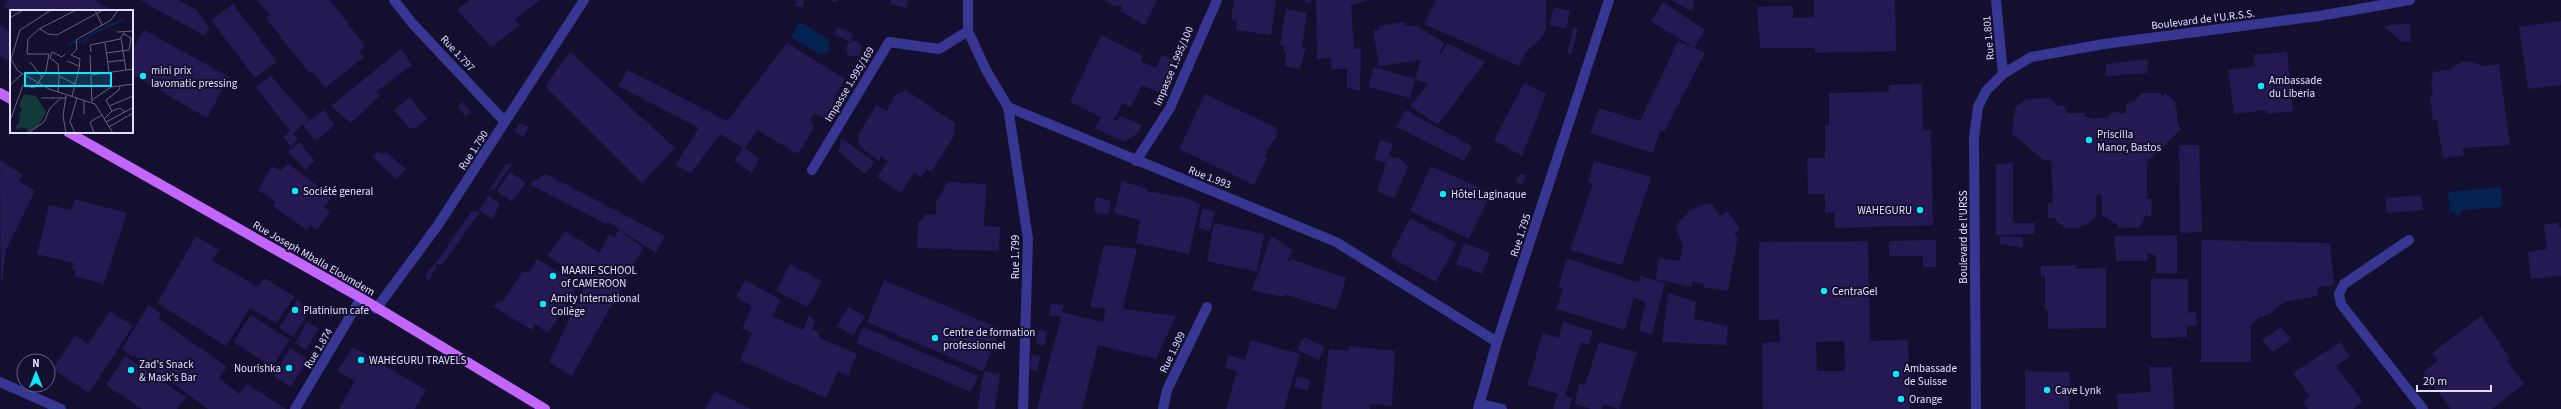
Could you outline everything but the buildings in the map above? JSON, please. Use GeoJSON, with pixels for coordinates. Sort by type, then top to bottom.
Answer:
{"type":"FeatureCollection","features":[{"type":"Feature","properties":{"kind":"main road"},"geometry":{"type":"LineString","coordinates":[[0,93],[10,98]]}},
{"type":"Feature","properties":{"kind":"main road","name":"Rue Joseph Mballa Eloumdem"},"geometry":{"type":"LineString","coordinates":[[70,133],[361,298],[376,309],[545,409]]}},
{"type":"Feature","properties":{"kind":"street","name":"Rue 1.797"},"geometry":{"type":"LineString","coordinates":[[394,0],[412,23],[505,122]]}},
{"type":"Feature","properties":{"kind":"street","name":"Rue 1.790"},"geometry":{"type":"LineString","coordinates":[[376,309],[438,225],[584,0]]}},
{"type":"Feature","properties":{"kind":"street"},"geometry":{"type":"LineString","coordinates":[[968,0],[968,31],[986,70],[1008,107]]}},
{"type":"Feature","properties":{"kind":"street","name":"Impasse 1.995/100"},"geometry":{"type":"LineString","coordinates":[[1136,160],[1170,108],[1217,0]]}},
{"type":"Feature","properties":{"kind":"street","name":"Rue 1.795"},"geometry":{"type":"LineString","coordinates":[[1479,406],[1497,342],[1609,0]]}},
{"type":"Feature","properties":{"kind":"street","name":"Rue 1.801"},"geometry":{"type":"LineString","coordinates":[[1996,0],[2003,74]]}},
{"type":"Feature","properties":{"kind":"street","name":"Boulevard de l'U.R.S.S."},"geometry":{"type":"LineString","coordinates":[[2003,74],[2031,58],[2104,44],[2319,16],[2410,0]]}},
{"type":"Feature","properties":{"kind":"street","name":"Impasse 1.995/169"},"geometry":{"type":"LineString","coordinates":[[812,170],[889,42],[939,49],[968,31]]}},
{"type":"Feature","properties":{"kind":"street","name":"Boulevard de l'URSS"},"geometry":{"type":"LineString","coordinates":[[1976,409],[1974,137],[1978,106],[1986,91],[2003,74]]}},
{"type":"Feature","properties":{"kind":"street","name":"Rue 1.993"},"geometry":{"type":"LineString","coordinates":[[1008,107],[1336,242],[1497,342]]}},
{"type":"Feature","properties":{"kind":"street","name":"Rue 1.799"},"geometry":{"type":"LineString","coordinates":[[1008,107],[1028,239],[1023,409]]}},
{"type":"Feature","properties":{"kind":"street"},"geometry":{"type":"LineString","coordinates":[[2409,240],[2344,284],[2339,294],[2341,304],[2422,409]]}},
{"type":"Feature","properties":{"kind":"street","name":"Rue 1.874"},"geometry":{"type":"LineString","coordinates":[[295,409],[361,298]]}},
{"type":"Feature","properties":{"kind":"street","name":"Rue 1.909"},"geometry":{"type":"LineString","coordinates":[[1163,409],[1167,390],[1207,307]]}},
{"type":"Feature","properties":{"kind":"street"},"geometry":{"type":"LineString","coordinates":[[0,382],[61,409]]}},
{"type":"Feature","properties":{"kind":"street"},"geometry":{"type":"LineString","coordinates":[[1479,406],[1502,409]]}},
{"type":"Feature","properties":{"kind":"water"},"geometry":{"type":"Polygon","coordinates":[[[800,22],[830,40],[828,44],[831,50],[821,55],[791,37],[800,22]]]}},
{"type":"Feature","properties":{"kind":"water"},"geometry":{"type":"Polygon","coordinates":[[[2501,187],[2503,207],[2463,210],[2459,217],[2453,211],[2450,212],[2448,192],[2501,187]]]}},
{"type":"Feature","properties":{"kind":"place","name":"mini prix lavomatic pressing"},"geometry":{"type":"Point","coordinates":[143,76]}},
{"type":"Feature","properties":{"kind":"place","name":"Ambassade du Liberia"},"geometry":{"type":"Point","coordinates":[2261,86]}},
{"type":"Feature","properties":{"kind":"place","name":"Priscilla Manor, Bastos"},"geometry":{"type":"Point","coordinates":[2089,140]}},
{"type":"Feature","properties":{"kind":"place","name":"Société general"},"geometry":{"type":"Point","coordinates":[295,191]}},
{"type":"Feature","properties":{"kind":"place","name":"Hôtel Laginaque"},"geometry":{"type":"Point","coordinates":[1443,194]}},
{"type":"Feature","properties":{"kind":"place","name":"WAHEGURU"},"geometry":{"type":"Point","coordinates":[1920,210]}},
{"type":"Feature","properties":{"kind":"place","name":"MAARIF SCHOOL of CAMEROON"},"geometry":{"type":"Point","coordinates":[553,276]}},
{"type":"Feature","properties":{"kind":"place","name":"CentraGel"},"geometry":{"type":"Point","coordinates":[1824,291]}},
{"type":"Feature","properties":{"kind":"place","name":"Amity International Collège"},"geometry":{"type":"Point","coordinates":[543,304]}},
{"type":"Feature","properties":{"kind":"place","name":"Platinium cafe"},"geometry":{"type":"Point","coordinates":[295,310]}},
{"type":"Feature","properties":{"kind":"place","name":"Centre de formation professionnel"},"geometry":{"type":"Point","coordinates":[935,338]}},
{"type":"Feature","properties":{"kind":"place","name":"WAHEGURU TRAVELS"},"geometry":{"type":"Point","coordinates":[361,360]}},
{"type":"Feature","properties":{"kind":"place","name":"Nourishka"},"geometry":{"type":"Point","coordinates":[289,368]}},
{"type":"Feature","properties":{"kind":"place","name":"Zad's Snack & Mask's Bar"},"geometry":{"type":"Point","coordinates":[131,370]}},
{"type":"Feature","properties":{"kind":"place","name":"Ambassade de Suisse"},"geometry":{"type":"Point","coordinates":[1896,374]}},
{"type":"Feature","properties":{"kind":"place","name":"Cave Lynk"},"geometry":{"type":"Point","coordinates":[2047,390]}},
{"type":"Feature","properties":{"kind":"place","name":"Orange"},"geometry":{"type":"Point","coordinates":[1901,399]}}]}
